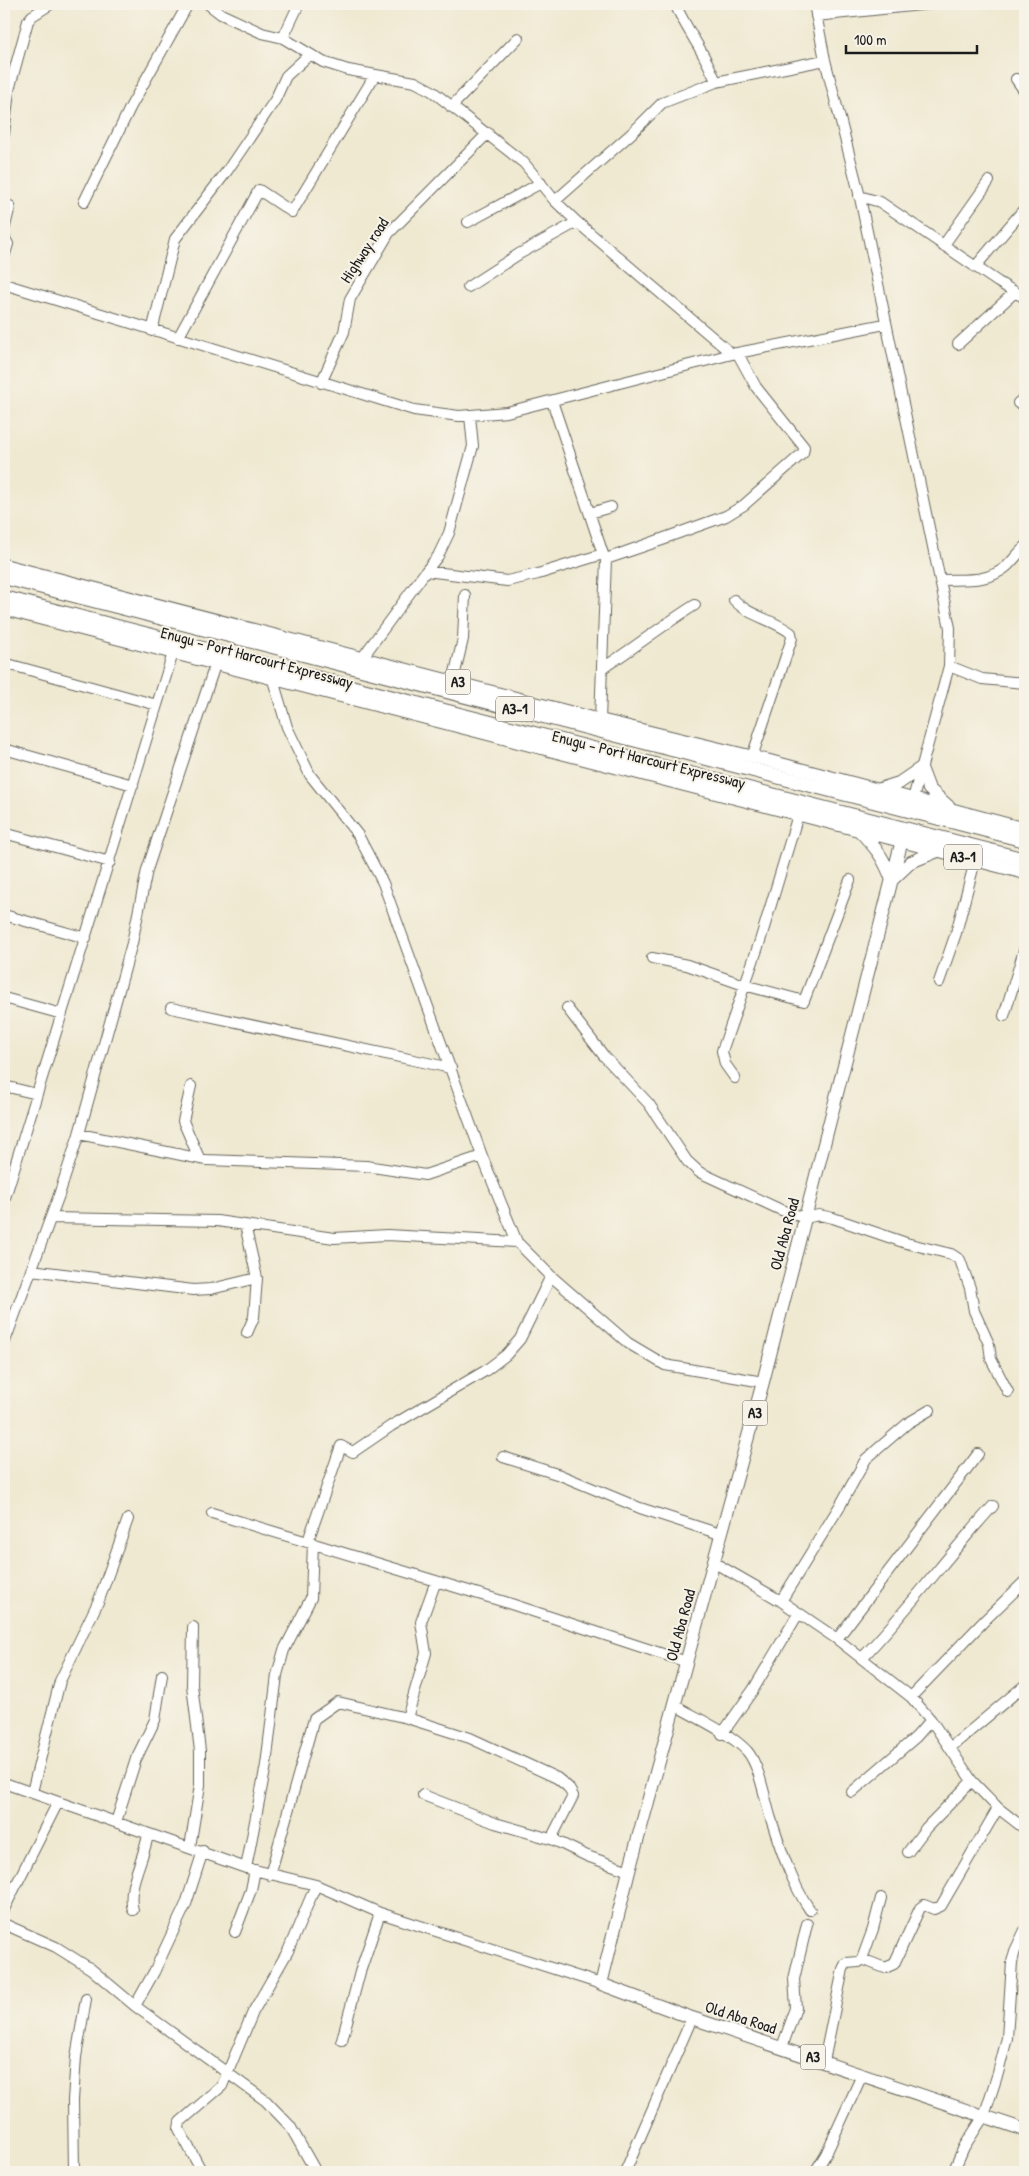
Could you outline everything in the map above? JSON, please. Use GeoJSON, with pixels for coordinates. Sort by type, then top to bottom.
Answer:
{"type":"FeatureCollection","features":[{"type":"Feature","properties":{"kind":"highway","name":"Enugu - Port Harcourt Expressway"},"geometry":{"type":"LineString","coordinates":[[4,577],[1025,840]]}},
{"type":"Feature","properties":{"kind":"highway","name":"Enugu - Port Harcourt Expressway"},"geometry":{"type":"LineString","coordinates":[[4,598],[1025,860]]}},
{"type":"Feature","properties":{"kind":"main road","name":"Enugu - Port Harcourt Expressway"},"geometry":{"type":"LineString","coordinates":[[4,565],[1025,829]]}},
{"type":"Feature","properties":{"kind":"main road","name":"Enugu - Port Harcourt Expressway"},"geometry":{"type":"LineString","coordinates":[[4,609],[1025,873]]}},
{"type":"Feature","properties":{"kind":"main road"},"geometry":{"type":"LineString","coordinates":[[877,790],[899,783],[921,768],[929,788],[951,809]]}},
{"type":"Feature","properties":{"kind":"main road"},"geometry":{"type":"LineString","coordinates":[[858,829],[882,856],[892,880],[910,862],[940,850]]}},
{"type":"Feature","properties":{"kind":"main road","name":"Old Aba Road"},"geometry":{"type":"LineString","coordinates":[[902,840],[763,1382],[720,1534],[676,1706],[629,1871],[601,1984],[692,2018],[1025,2130]]}},
{"type":"Feature","properties":{"kind":"street"},"geometry":{"type":"LineString","coordinates":[[4,134],[11,83],[28,21],[32,16],[51,4]]}},
{"type":"Feature","properties":{"kind":"street"},"geometry":{"type":"LineString","coordinates":[[84,202],[131,106],[188,4]]}},
{"type":"Feature","properties":{"kind":"street"},"geometry":{"type":"LineString","coordinates":[[208,4],[220,14],[241,24],[283,38],[309,55],[348,70],[415,82],[432,91],[524,163],[555,201],[577,222],[735,354],[756,387],[804,446],[803,454],[744,505],[726,516],[665,539],[604,557],[507,581],[426,571]]}},
{"type":"Feature","properties":{"kind":"street"},"geometry":{"type":"LineString","coordinates":[[283,38],[299,4]]}},
{"type":"Feature","properties":{"kind":"street"},"geometry":{"type":"LineString","coordinates":[[675,4],[684,25],[709,63],[716,82]]}},
{"type":"Feature","properties":{"kind":"street"},"geometry":{"type":"LineString","coordinates":[[814,4],[825,60],[859,196],[950,628],[949,666],[913,799]]}},
{"type":"Feature","properties":{"kind":"street"},"geometry":{"type":"LineString","coordinates":[[816,16],[930,4]]}},
{"type":"Feature","properties":{"kind":"street"},"geometry":{"type":"LineString","coordinates":[[451,106],[518,38]]}},
{"type":"Feature","properties":{"kind":"street"},"geometry":{"type":"LineString","coordinates":[[152,331],[176,239],[280,93],[286,76],[309,55]]}},
{"type":"Feature","properties":{"kind":"street"},"geometry":{"type":"LineString","coordinates":[[555,201],[632,133],[662,103],[716,82],[825,60]]}},
{"type":"Feature","properties":{"kind":"street"},"geometry":{"type":"LineString","coordinates":[[178,338],[259,190],[292,212],[376,75]]}},
{"type":"Feature","properties":{"kind":"street"},"geometry":{"type":"LineString","coordinates":[[1016,79],[1025,92]]}},
{"type":"Feature","properties":{"kind":"street","name":"Highway road"},"geometry":{"type":"LineString","coordinates":[[321,383],[344,332],[350,299],[389,233],[488,134]]}},
{"type":"Feature","properties":{"kind":"street"},"geometry":{"type":"LineString","coordinates":[[943,246],[989,181]]}},
{"type":"Feature","properties":{"kind":"street"},"geometry":{"type":"LineString","coordinates":[[468,222],[541,183]]}},
{"type":"Feature","properties":{"kind":"street"},"geometry":{"type":"LineString","coordinates":[[859,196],[880,202],[943,246],[1025,298]]}},
{"type":"Feature","properties":{"kind":"street"},"geometry":{"type":"LineString","coordinates":[[4,230],[10,206]]}},
{"type":"Feature","properties":{"kind":"street"},"geometry":{"type":"LineString","coordinates":[[975,267],[1025,208]]}},
{"type":"Feature","properties":{"kind":"street"},"geometry":{"type":"LineString","coordinates":[[468,286],[519,254],[577,222]]}},
{"type":"Feature","properties":{"kind":"street"},"geometry":{"type":"LineString","coordinates":[[4,237],[8,244],[4,257]]}},
{"type":"Feature","properties":{"kind":"street"},"geometry":{"type":"LineString","coordinates":[[4,284],[321,383],[414,410],[440,415],[470,416],[507,412],[735,354],[885,324]]}},
{"type":"Feature","properties":{"kind":"street"},"geometry":{"type":"LineString","coordinates":[[958,344],[1015,292]]}},
{"type":"Feature","properties":{"kind":"street"},"geometry":{"type":"LineString","coordinates":[[552,401],[604,557],[603,668],[600,720]]}},
{"type":"Feature","properties":{"kind":"street"},"geometry":{"type":"LineString","coordinates":[[362,658],[438,556],[449,533],[473,446],[470,416]]}},
{"type":"Feature","properties":{"kind":"street"},"geometry":{"type":"LineString","coordinates":[[590,514],[611,507]]}},
{"type":"Feature","properties":{"kind":"street"},"geometry":{"type":"LineString","coordinates":[[941,580],[983,579],[995,575],[1008,566],[1025,547]]}},
{"type":"Feature","properties":{"kind":"street"},"geometry":{"type":"LineString","coordinates":[[453,681],[463,639],[465,595]]}},
{"type":"Feature","properties":{"kind":"street"},"geometry":{"type":"LineString","coordinates":[[734,600],[750,613],[786,629],[791,633],[792,638],[752,757]]}},
{"type":"Feature","properties":{"kind":"street"},"geometry":{"type":"LineString","coordinates":[[603,668],[630,650],[660,626],[695,606]]}},
{"type":"Feature","properties":{"kind":"street"},"geometry":{"type":"LineString","coordinates":[[4,1201],[8,1175],[37,1094],[173,653]]}},
{"type":"Feature","properties":{"kind":"street"},"geometry":{"type":"LineString","coordinates":[[4,663],[157,705]]}},
{"type":"Feature","properties":{"kind":"street"},"geometry":{"type":"LineString","coordinates":[[4,1344],[51,1218],[79,1134],[132,943],[148,870],[215,665]]}},
{"type":"Feature","properties":{"kind":"street"},"geometry":{"type":"LineString","coordinates":[[949,666],[982,679],[1025,683]]}},
{"type":"Feature","properties":{"kind":"street"},"geometry":{"type":"LineString","coordinates":[[273,680],[287,727],[310,775],[358,835],[383,884],[482,1156],[517,1242],[551,1276],[628,1343],[665,1365],[763,1382]]}},
{"type":"Feature","properties":{"kind":"street"},"geometry":{"type":"LineString","coordinates":[[4,749],[133,785]]}},
{"type":"Feature","properties":{"kind":"street"},"geometry":{"type":"LineString","coordinates":[[735,1078],[725,1064],[722,1051],[760,940],[798,815]]}},
{"type":"Feature","properties":{"kind":"street"},"geometry":{"type":"LineString","coordinates":[[4,833],[110,862]]}},
{"type":"Feature","properties":{"kind":"street"},"geometry":{"type":"LineString","coordinates":[[939,982],[956,933],[975,861]]}},
{"type":"Feature","properties":{"kind":"street"},"geometry":{"type":"LineString","coordinates":[[652,958],[688,965],[744,986],[804,1001],[850,880]]}},
{"type":"Feature","properties":{"kind":"street"},"geometry":{"type":"LineString","coordinates":[[4,915],[86,938]]}},
{"type":"Feature","properties":{"kind":"street"},"geometry":{"type":"LineString","coordinates":[[1004,1016],[1025,947]]}},
{"type":"Feature","properties":{"kind":"street"},"geometry":{"type":"LineString","coordinates":[[4,998],[62,1014]]}},
{"type":"Feature","properties":{"kind":"street"},"geometry":{"type":"LineString","coordinates":[[172,1008],[451,1068]]}},
{"type":"Feature","properties":{"kind":"street"},"geometry":{"type":"LineString","coordinates":[[567,1008],[604,1056],[649,1104],[687,1161],[699,1172],[805,1218],[819,1215],[833,1218],[906,1243],[951,1254],[960,1260],[970,1288],[974,1311],[989,1344],[991,1359],[1008,1392]]}},
{"type":"Feature","properties":{"kind":"street"},"geometry":{"type":"LineString","coordinates":[[4,1086],[37,1094]]}},
{"type":"Feature","properties":{"kind":"street"},"geometry":{"type":"LineString","coordinates":[[191,1086],[183,1121],[198,1158]]}},
{"type":"Feature","properties":{"kind":"street"},"geometry":{"type":"LineString","coordinates":[[79,1134],[206,1160],[366,1166],[425,1175],[482,1156]]}},
{"type":"Feature","properties":{"kind":"street"},"geometry":{"type":"LineString","coordinates":[[51,1218],[198,1220],[334,1238],[387,1235],[517,1242]]}},
{"type":"Feature","properties":{"kind":"street"},"geometry":{"type":"LineString","coordinates":[[246,1225],[257,1278],[254,1316],[247,1333]]}},
{"type":"Feature","properties":{"kind":"street"},"geometry":{"type":"LineString","coordinates":[[31,1270],[193,1290],[211,1289],[257,1278]]}},
{"type":"Feature","properties":{"kind":"street"},"geometry":{"type":"LineString","coordinates":[[235,1932],[251,1890],[251,1869],[277,1675],[284,1650],[311,1598],[310,1542],[341,1446],[352,1452],[391,1426],[485,1371],[506,1355],[520,1339],[551,1276]]}},
{"type":"Feature","properties":{"kind":"street"},"geometry":{"type":"LineString","coordinates":[[781,1601],[841,1504],[866,1459],[908,1422],[930,1410]]}},
{"type":"Feature","properties":{"kind":"street"},"geometry":{"type":"LineString","coordinates":[[836,1639],[978,1454]]}},
{"type":"Feature","properties":{"kind":"street"},"geometry":{"type":"LineString","coordinates":[[504,1457],[560,1475],[640,1508],[720,1534]]}},
{"type":"Feature","properties":{"kind":"street"},"geometry":{"type":"LineString","coordinates":[[863,1657],[890,1629],[940,1565],[993,1506]]}},
{"type":"Feature","properties":{"kind":"street"},"geometry":{"type":"LineString","coordinates":[[212,1513],[436,1580],[687,1662]]}},
{"type":"Feature","properties":{"kind":"street"},"geometry":{"type":"LineString","coordinates":[[32,1792],[60,1681],[99,1600],[128,1519]]}},
{"type":"Feature","properties":{"kind":"street"},"geometry":{"type":"LineString","coordinates":[[713,1562],[781,1601],[863,1657],[911,1697],[931,1720],[972,1781],[998,1808],[1023,1824]]}},
{"type":"Feature","properties":{"kind":"street"},"geometry":{"type":"LineString","coordinates":[[407,1718],[426,1653],[421,1622],[436,1580]]}},
{"type":"Feature","properties":{"kind":"street"},"geometry":{"type":"LineString","coordinates":[[911,1697],[986,1618],[1025,1581]]}},
{"type":"Feature","properties":{"kind":"street"},"geometry":{"type":"LineString","coordinates":[[722,1734],[798,1614]]}},
{"type":"Feature","properties":{"kind":"street"},"geometry":{"type":"LineString","coordinates":[[190,1847],[200,1785],[200,1751],[192,1685],[193,1627]]}},
{"type":"Feature","properties":{"kind":"street"},"geometry":{"type":"LineString","coordinates":[[116,1822],[136,1759],[156,1720],[162,1675]]}},
{"type":"Feature","properties":{"kind":"street"},"geometry":{"type":"LineString","coordinates":[[950,1747],[1025,1685]]}},
{"type":"Feature","properties":{"kind":"street"},"geometry":{"type":"LineString","coordinates":[[270,1875],[314,1719],[338,1702],[407,1718],[470,1738],[540,1769],[562,1782],[573,1796],[573,1801],[554,1833],[554,1840]]}},
{"type":"Feature","properties":{"kind":"street"},"geometry":{"type":"LineString","coordinates":[[676,1706],[722,1734],[747,1752],[754,1763],[793,1880],[800,1896],[810,1910]]}},
{"type":"Feature","properties":{"kind":"street"},"geometry":{"type":"LineString","coordinates":[[852,1792],[916,1737],[931,1720]]}},
{"type":"Feature","properties":{"kind":"street"},"geometry":{"type":"LineString","coordinates":[[908,1852],[926,1828],[972,1781]]}},
{"type":"Feature","properties":{"kind":"street"},"geometry":{"type":"LineString","coordinates":[[4,1783],[251,1869],[316,1885],[380,1913],[601,1984]]}},
{"type":"Feature","properties":{"kind":"street"},"geometry":{"type":"LineString","coordinates":[[424,1795],[495,1823],[554,1840],[587,1856],[629,1871]]}},
{"type":"Feature","properties":{"kind":"street"},"geometry":{"type":"LineString","coordinates":[[4,1909],[58,1802]]}},
{"type":"Feature","properties":{"kind":"street"},"geometry":{"type":"LineString","coordinates":[[862,1959],[885,1968],[894,1964],[920,1908],[924,1905],[934,1909],[941,1906],[998,1808]]}},
{"type":"Feature","properties":{"kind":"street"},"geometry":{"type":"LineString","coordinates":[[133,1910],[131,1904],[133,1888],[148,1834]]}},
{"type":"Feature","properties":{"kind":"street"},"geometry":{"type":"LineString","coordinates":[[135,2006],[154,1972],[186,1904],[203,1851]]}},
{"type":"Feature","properties":{"kind":"street"},"geometry":{"type":"LineString","coordinates":[[202,2172],[179,2129],[180,2122],[222,2086],[253,2012],[288,1951],[316,1885]]}},
{"type":"Feature","properties":{"kind":"street"},"geometry":{"type":"LineString","coordinates":[[824,2061],[843,1969],[846,1963],[859,1962],[862,1959],[873,1929],[881,1898]]}},
{"type":"Feature","properties":{"kind":"street"},"geometry":{"type":"LineString","coordinates":[[342,2040],[360,1972],[380,1913]]}},
{"type":"Feature","properties":{"kind":"street"},"geometry":{"type":"LineString","coordinates":[[4,1924],[56,1946],[91,1969],[135,2006],[266,2102],[290,2126],[316,2172]]}},
{"type":"Feature","properties":{"kind":"street"},"geometry":{"type":"LineString","coordinates":[[782,2047],[796,2008],[794,1979],[806,1924]]}},
{"type":"Feature","properties":{"kind":"street"},"geometry":{"type":"LineString","coordinates":[[954,2172],[964,2147],[984,2116],[1007,2038],[1014,1951],[1025,1930]]}},
{"type":"Feature","properties":{"kind":"street"},"geometry":{"type":"LineString","coordinates":[[74,2172],[76,2058],[86,1999]]}},
{"type":"Feature","properties":{"kind":"street"},"geometry":{"type":"LineString","coordinates":[[625,2172],[692,2018]]}},
{"type":"Feature","properties":{"kind":"street"},"geometry":{"type":"LineString","coordinates":[[815,2172],[826,2154],[862,2075]]}}]}
